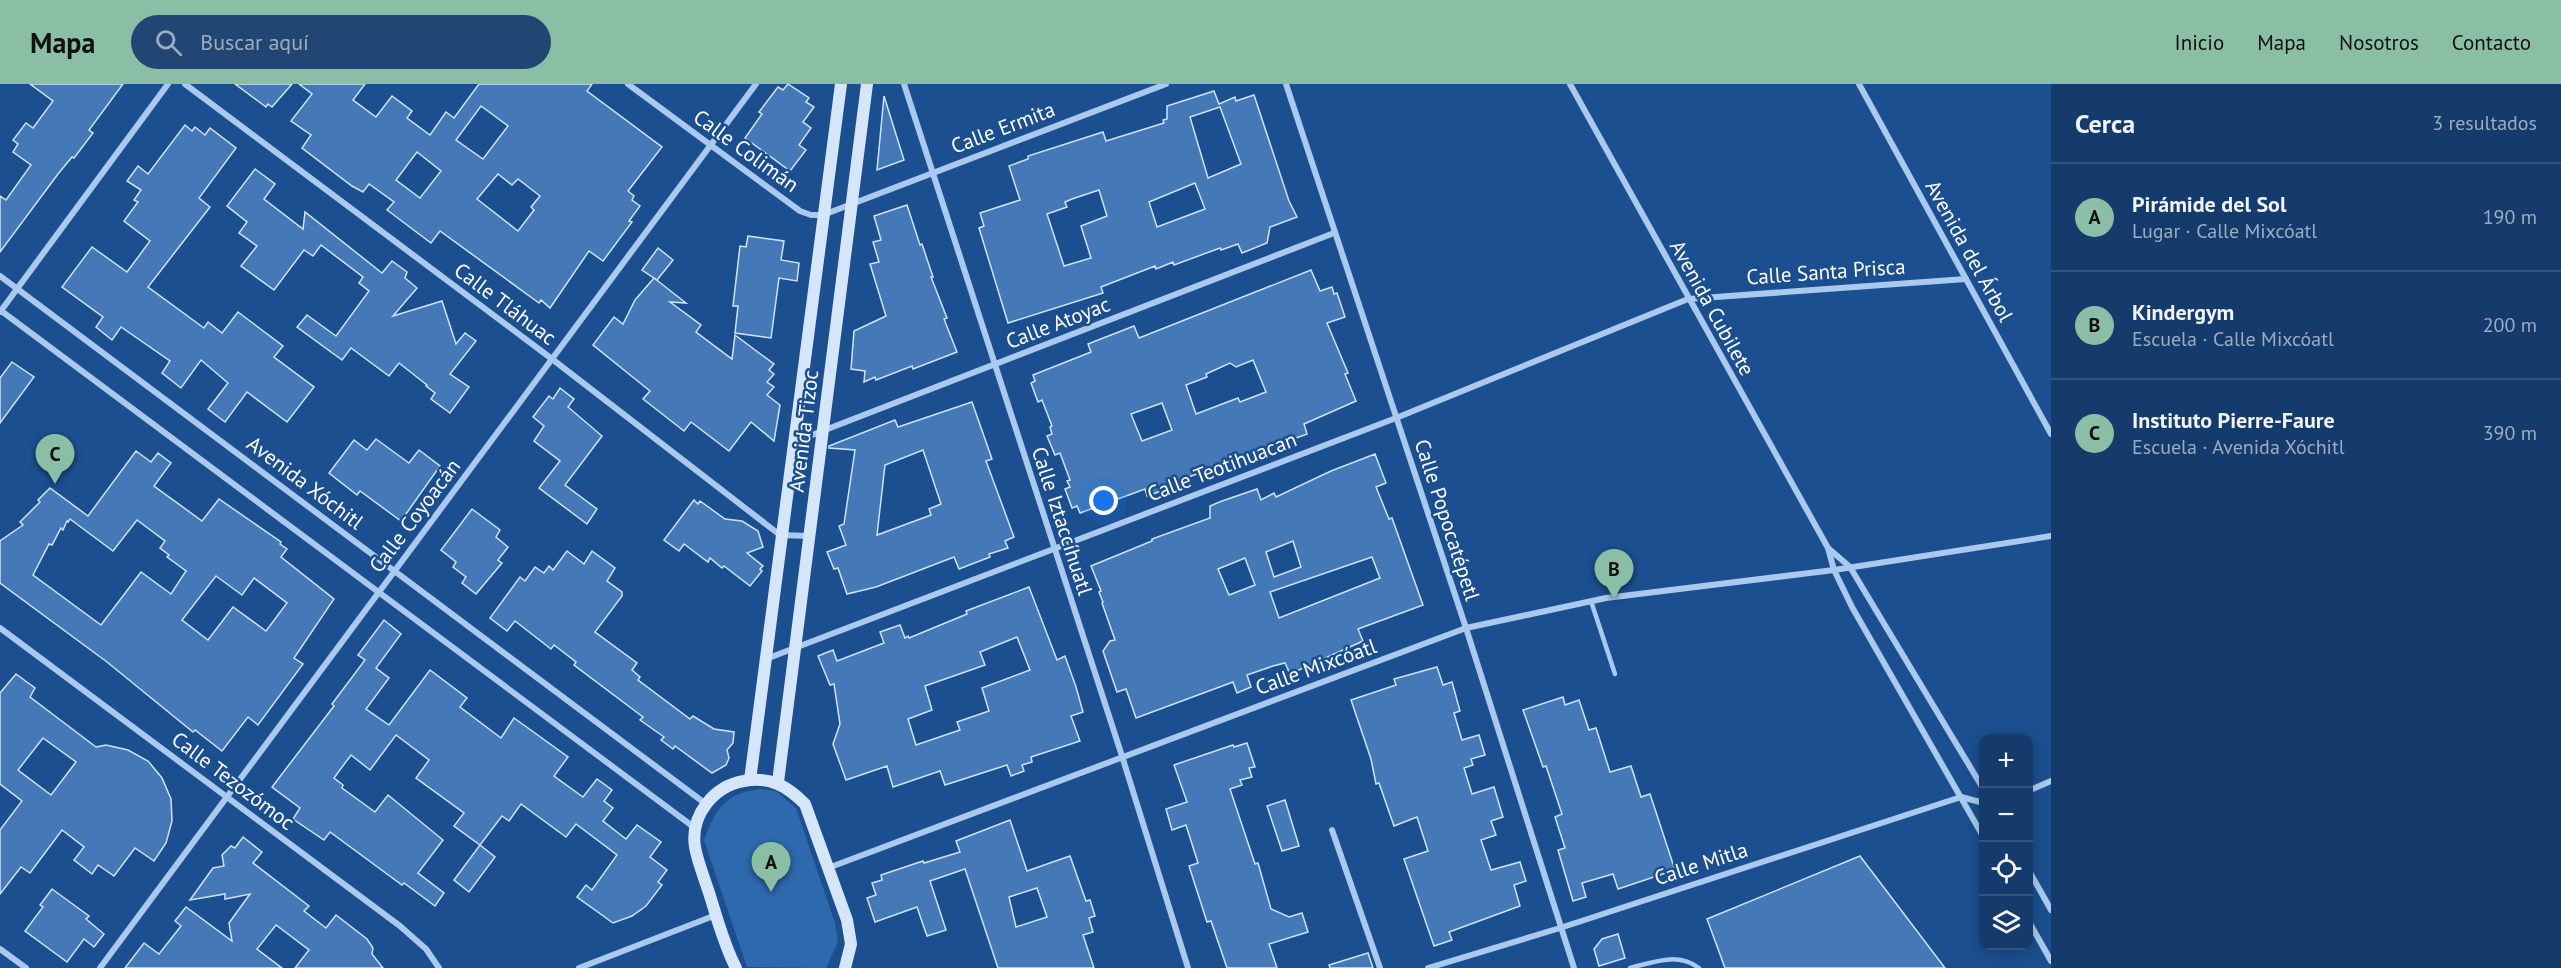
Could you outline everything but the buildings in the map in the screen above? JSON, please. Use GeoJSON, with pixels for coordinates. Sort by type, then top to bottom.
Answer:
{"type":"FeatureCollection","features":[{"type":"Feature","properties":{"kind":"main road","name":"Avenida Tizoc"},"geometry":{"type":"LineString","coordinates":[[750,780],[780,535],[841,84]]}},
{"type":"Feature","properties":{"kind":"main road","name":"Avenida Tizoc"},"geometry":{"type":"LineString","coordinates":[[778,782],[867,84]]}},
{"type":"Feature","properties":{"kind":"main road"},"geometry":{"type":"LineString","coordinates":[[736,968],[716,915],[695,846],[695,829],[700,814],[717,792],[735,782],[750,780],[778,782],[791,790],[804,804],[847,920],[851,944],[845,968]]}},
{"type":"Feature","properties":{"kind":"street"},"geometry":{"type":"LineString","coordinates":[[0,311],[168,84]]}},
{"type":"Feature","properties":{"kind":"street","name":"Calle Tláhuac"},"geometry":{"type":"LineString","coordinates":[[184,84],[552,359],[780,535]]}},
{"type":"Feature","properties":{"kind":"street","name":"Calle Colimán"},"geometry":{"type":"LineString","coordinates":[[628,84],[800,211],[823,214]]}},
{"type":"Feature","properties":{"kind":"street","name":"Calle Coyoacán"},"geometry":{"type":"LineString","coordinates":[[100,968],[756,84]]}},
{"type":"Feature","properties":{"kind":"street","name":"Calle Iztaccíhuatl"},"geometry":{"type":"LineString","coordinates":[[904,84],[1122,756],[1188,968]]}},
{"type":"Feature","properties":{"kind":"street","name":"Calle Ermita"},"geometry":{"type":"LineString","coordinates":[[853,203],[1166,84]]}},
{"type":"Feature","properties":{"kind":"street","name":"Calle Popocatépetl"},"geometry":{"type":"LineString","coordinates":[[1286,84],[1466,628],[1574,968]]}},
{"type":"Feature","properties":{"kind":"street","name":"Avenida Cubilete"},"geometry":{"type":"LineString","coordinates":[[1570,84],[1828,548],[1834,570],[1852,607],[1979,831]]}},
{"type":"Feature","properties":{"kind":"street","name":"Avenida del Árbol"},"geometry":{"type":"LineString","coordinates":[[1859,84],[2051,434]]}},
{"type":"Feature","properties":{"kind":"street"},"geometry":{"type":"LineString","coordinates":[[823,214],[853,203]]}},
{"type":"Feature","properties":{"kind":"street","name":"Calle Atoyac"},"geometry":{"type":"LineString","coordinates":[[793,442],[1334,233]]}},
{"type":"Feature","properties":{"kind":"street","name":"Avenida Xóchitl"},"geometry":{"type":"LineString","coordinates":[[0,276],[706,804]]}},
{"type":"Feature","properties":{"kind":"street","name":"Calle Santa Prisca"},"geometry":{"type":"LineString","coordinates":[[1688,299],[1966,279]]}},
{"type":"Feature","properties":{"kind":"street","name":"Calle Teotihuacan"},"geometry":{"type":"LineString","coordinates":[[765,659],[1396,418],[1688,299]]}},
{"type":"Feature","properties":{"kind":"street","name":"Avenida Xóchitl"},"geometry":{"type":"LineString","coordinates":[[0,311],[695,829]]}},
{"type":"Feature","properties":{"kind":"street"},"geometry":{"type":"LineString","coordinates":[[780,535],[810,536]]}},
{"type":"Feature","properties":{"kind":"street","name":"Calle Mixcóatl"},"geometry":{"type":"LineString","coordinates":[[828,868],[1466,628],[1591,601],[1834,570],[2051,536]]}},
{"type":"Feature","properties":{"kind":"street","name":"Avenida Cubilete"},"geometry":{"type":"LineString","coordinates":[[1828,548],[1850,567],[1982,788]]}},
{"type":"Feature","properties":{"kind":"street","name":"Calle Tezozómoc"},"geometry":{"type":"LineString","coordinates":[[0,628],[400,926],[426,949],[438,968]]}},
{"type":"Feature","properties":{"kind":"street"},"geometry":{"type":"LineString","coordinates":[[2033,788],[2051,781]]}},
{"type":"Feature","properties":{"kind":"street"},"geometry":{"type":"LineString","coordinates":[[1961,797],[1979,802]]}},
{"type":"Feature","properties":{"kind":"street","name":"Calle Mitla"},"geometry":{"type":"LineString","coordinates":[[1428,968],[1560,928],[1961,797]]}},
{"type":"Feature","properties":{"kind":"street"},"geometry":{"type":"LineString","coordinates":[[1332,830],[1380,968]]}},
{"type":"Feature","properties":{"kind":"street"},"geometry":{"type":"LineString","coordinates":[[2033,878],[2051,910]]}},
{"type":"Feature","properties":{"kind":"street"},"geometry":{"type":"LineString","coordinates":[[579,968],[716,915]]}},
{"type":"Feature","properties":{"kind":"street"},"geometry":{"type":"LineString","coordinates":[[2033,929],[2051,961]]}},
{"type":"Feature","properties":{"kind":"street"},"geometry":{"type":"LineString","coordinates":[[0,949],[26,968]]}},
{"type":"Feature","properties":{"kind":"lane"},"geometry":{"type":"LineString","coordinates":[[1591,601],[1616,674]]}},
{"type":"Feature","properties":{"kind":"lane"},"geometry":{"type":"LineString","coordinates":[[1630,968],[1666,958],[1688,960],[1699,968]]}},
{"type":"Feature","properties":{"kind":"shaded area"},"geometry":{"type":"Polygon","coordinates":[[[761,789],[776,791],[796,808],[835,923],[838,942],[826,968],[747,967],[704,840],[718,810],[724,804],[739,794],[761,789]]]}},
{"type":"Feature","properties":{"kind":"place","name":"Instituto Pierre-Faure"},"geometry":{"type":"Point","coordinates":[55,484]}},
{"type":"Feature","properties":{"kind":"place","name":"Kindergym"},"geometry":{"type":"Point","coordinates":[1614,599]}},
{"type":"Feature","properties":{"kind":"place","name":"Pirámide del Sol"},"geometry":{"type":"Point","coordinates":[771,892]}}]}
